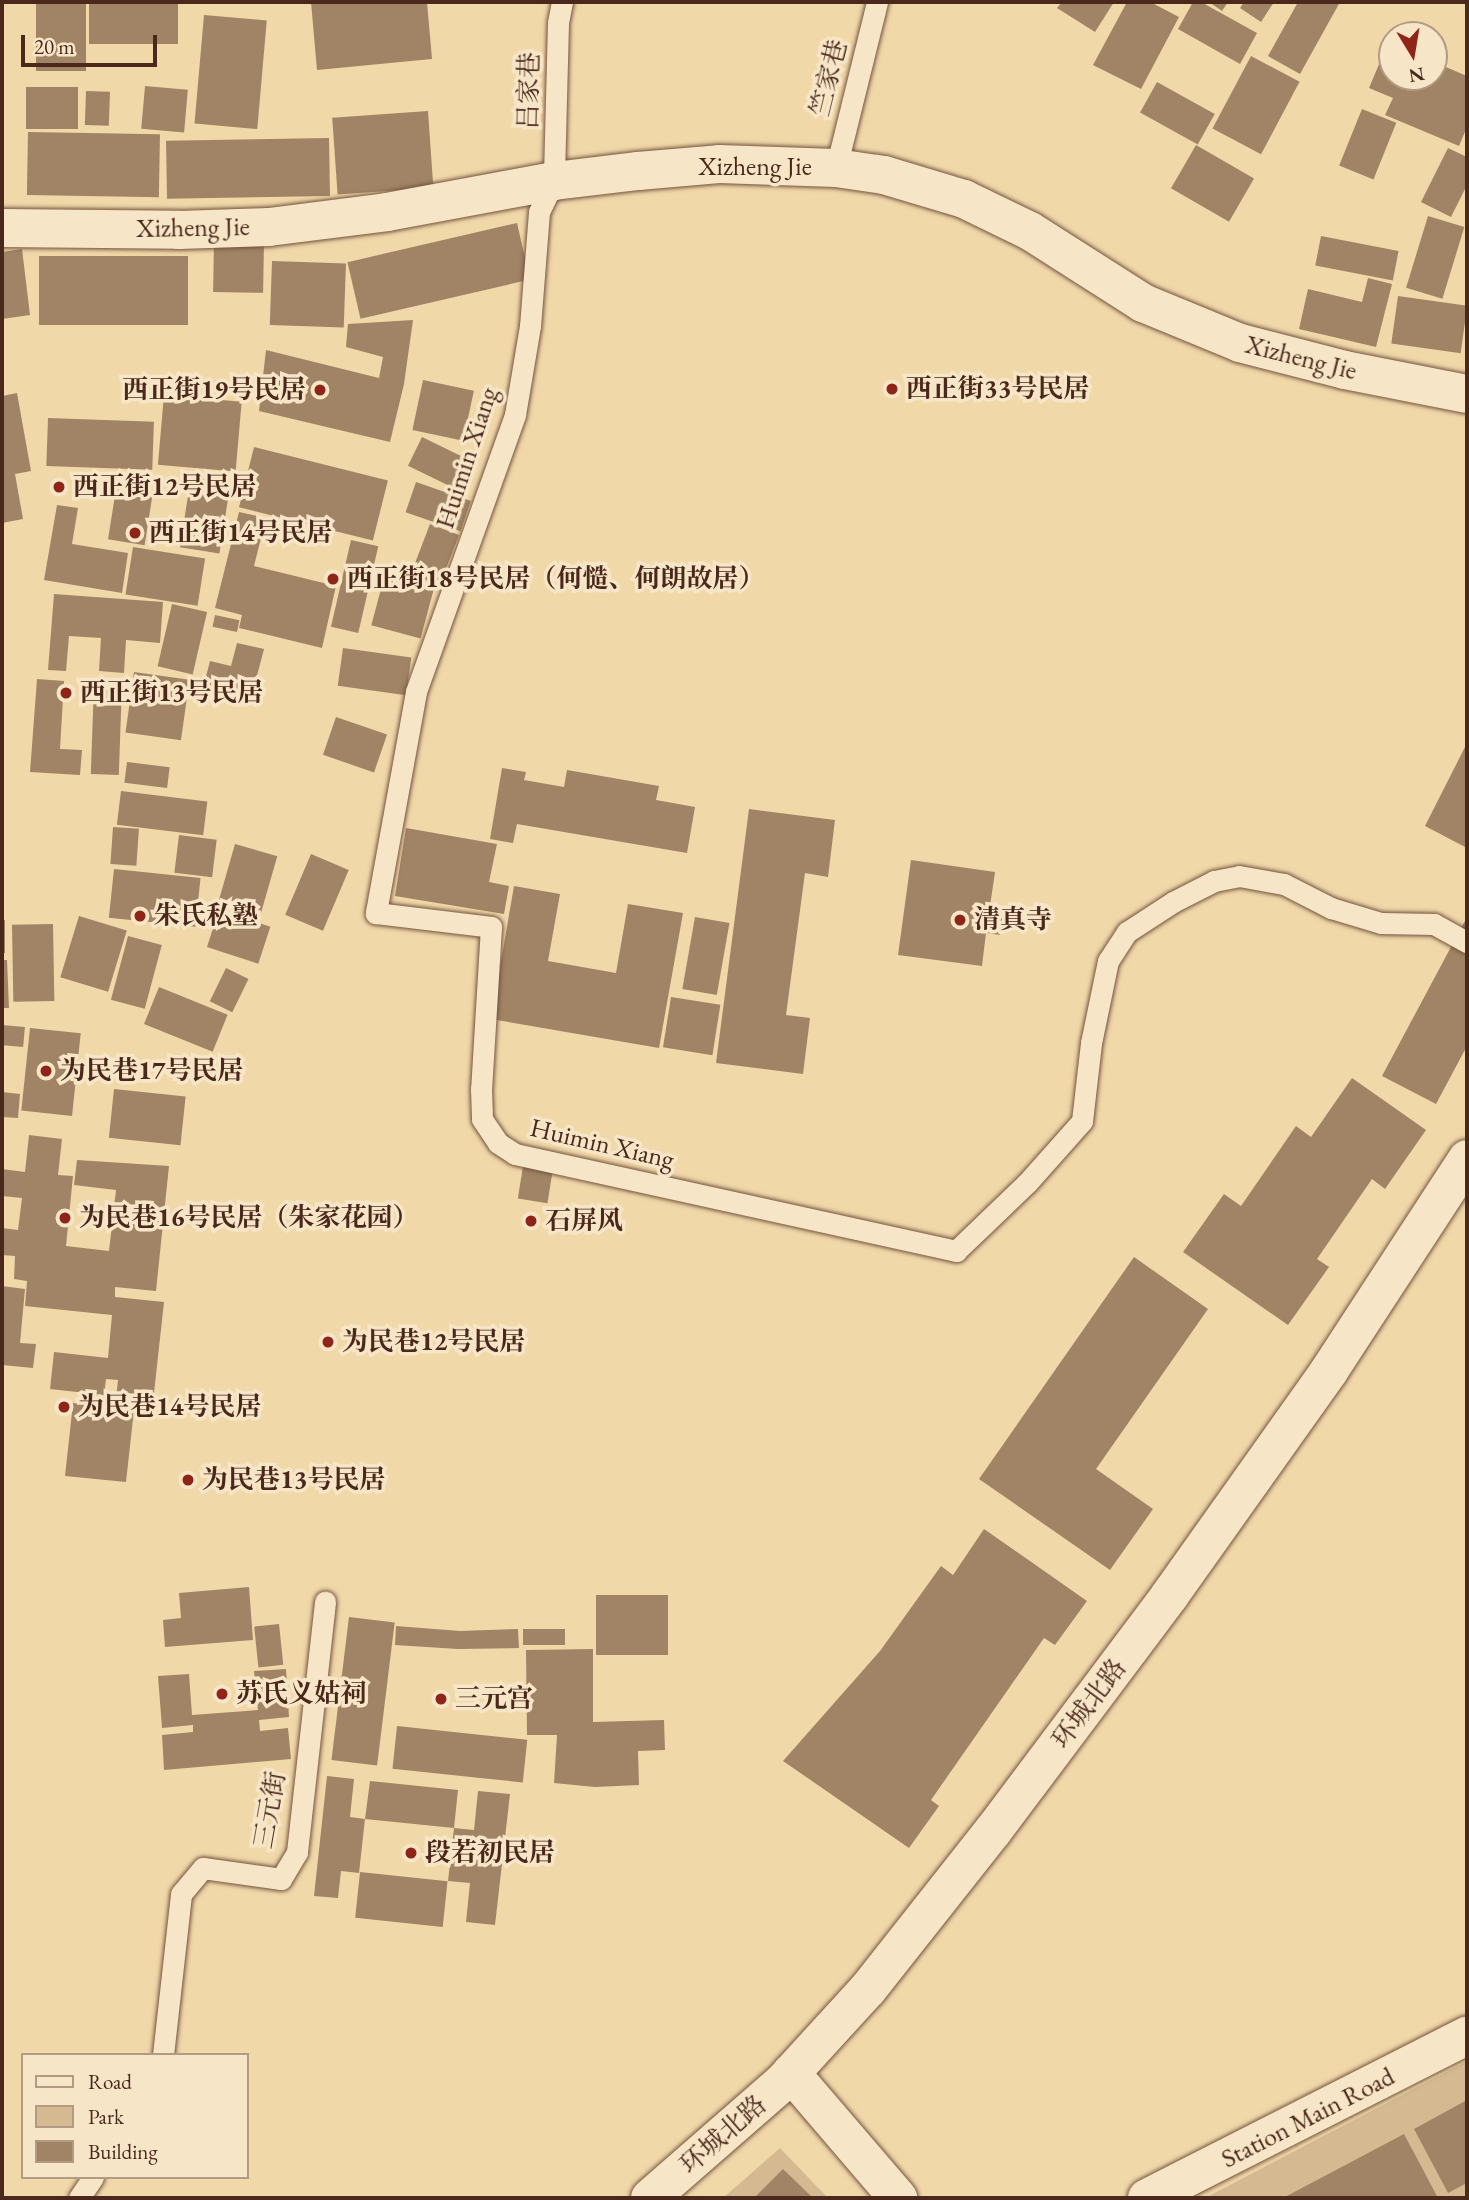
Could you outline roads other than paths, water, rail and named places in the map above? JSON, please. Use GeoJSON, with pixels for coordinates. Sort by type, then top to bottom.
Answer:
{"type":"FeatureCollection","features":[{"type":"Feature","properties":{"kind":"street","name":"Xizheng Jie"},"geometry":{"type":"LineString","coordinates":[[2,228],[179,230],[269,227],[387,212],[554,181],[719,164],[836,168],[884,176],[964,199],[1030,231],[1143,303],[1217,335],[1298,359],[1467,394]]}},
{"type":"Feature","properties":{"kind":"street","name":"环城北路"},"geometry":{"type":"LineString","coordinates":[[650,2198],[743,2119],[791,2073],[867,1989],[985,1842],[1170,1595],[1329,1370],[1467,1159]]}},
{"type":"Feature","properties":{"kind":"street","name":"Station Main Road"},"geometry":{"type":"LineString","coordinates":[[1147,2198],[1467,2036]]}},
{"type":"Feature","properties":{"kind":"street"},"geometry":{"type":"LineString","coordinates":[[791,2073],[898,2198]]}},
{"type":"Feature","properties":{"kind":"lane","name":"吕家巷"},"geometry":{"type":"LineString","coordinates":[[554,181],[558,23],[562,2]]}},
{"type":"Feature","properties":{"kind":"lane","name":"竺家巷"},"geometry":{"type":"LineString","coordinates":[[836,168],[877,2]]}},
{"type":"Feature","properties":{"kind":"lane","name":"Huimin Xiang"},"geometry":{"type":"LineString","coordinates":[[554,181],[539,212],[530,326],[515,415],[416,692],[376,913],[491,927],[481,1089],[482,1119],[498,1143],[515,1154],[957,1251],[1027,1183],[1082,1121],[1091,1043],[1108,961],[1127,932],[1173,902],[1214,881],[1239,876],[1284,884],[1331,908],[1381,923],[1434,924],[1467,942]]}},
{"type":"Feature","properties":{"kind":"lane","name":"三元街"},"geometry":{"type":"LineString","coordinates":[[163,2053],[181,1894],[203,1868],[281,1879],[296,1852],[325,1602]]}},
{"type":"Feature","properties":{"kind":"lane"},"geometry":{"type":"LineString","coordinates":[[79,2198],[92,2179]]}},
{"type":"Feature","properties":{"kind":"place","name":"西正街33号民居"},"geometry":{"type":"Point","coordinates":[892,389]}},
{"type":"Feature","properties":{"kind":"place","name":"西正街19号民居"},"geometry":{"type":"Point","coordinates":[320,390]}},
{"type":"Feature","properties":{"kind":"place","name":"西正街12号民居"},"geometry":{"type":"Point","coordinates":[59,487]}},
{"type":"Feature","properties":{"kind":"place","name":"西正街14号民居"},"geometry":{"type":"Point","coordinates":[135,533]}},
{"type":"Feature","properties":{"kind":"place","name":"西正街18号民居（何慥、何朗故居）"},"geometry":{"type":"Point","coordinates":[333,579]}},
{"type":"Feature","properties":{"kind":"place","name":"西正街13号民居"},"geometry":{"type":"Point","coordinates":[66,693]}},
{"type":"Feature","properties":{"kind":"place","name":"朱氏私塾"},"geometry":{"type":"Point","coordinates":[140,916]}},
{"type":"Feature","properties":{"kind":"place","name":"清真寺"},"geometry":{"type":"Point","coordinates":[960,920]}},
{"type":"Feature","properties":{"kind":"place","name":"为民巷17号民居"},"geometry":{"type":"Point","coordinates":[46,1071]}},
{"type":"Feature","properties":{"kind":"place","name":"为民巷16号民居（朱家花园）"},"geometry":{"type":"Point","coordinates":[65,1218]}},
{"type":"Feature","properties":{"kind":"place","name":"石屏风"},"geometry":{"type":"Point","coordinates":[531,1221]}},
{"type":"Feature","properties":{"kind":"place","name":"为民巷12号民居"},"geometry":{"type":"Point","coordinates":[328,1342]}},
{"type":"Feature","properties":{"kind":"place","name":"为民巷14号民居"},"geometry":{"type":"Point","coordinates":[64,1407]}},
{"type":"Feature","properties":{"kind":"place","name":"为民巷13号民居"},"geometry":{"type":"Point","coordinates":[188,1480]}},
{"type":"Feature","properties":{"kind":"place","name":"苏氏义姑祠"},"geometry":{"type":"Point","coordinates":[222,1694]}},
{"type":"Feature","properties":{"kind":"place","name":"三元宫"},"geometry":{"type":"Point","coordinates":[441,1699]}},
{"type":"Feature","properties":{"kind":"place","name":"段若初民居"},"geometry":{"type":"Point","coordinates":[411,1853]}}]}
